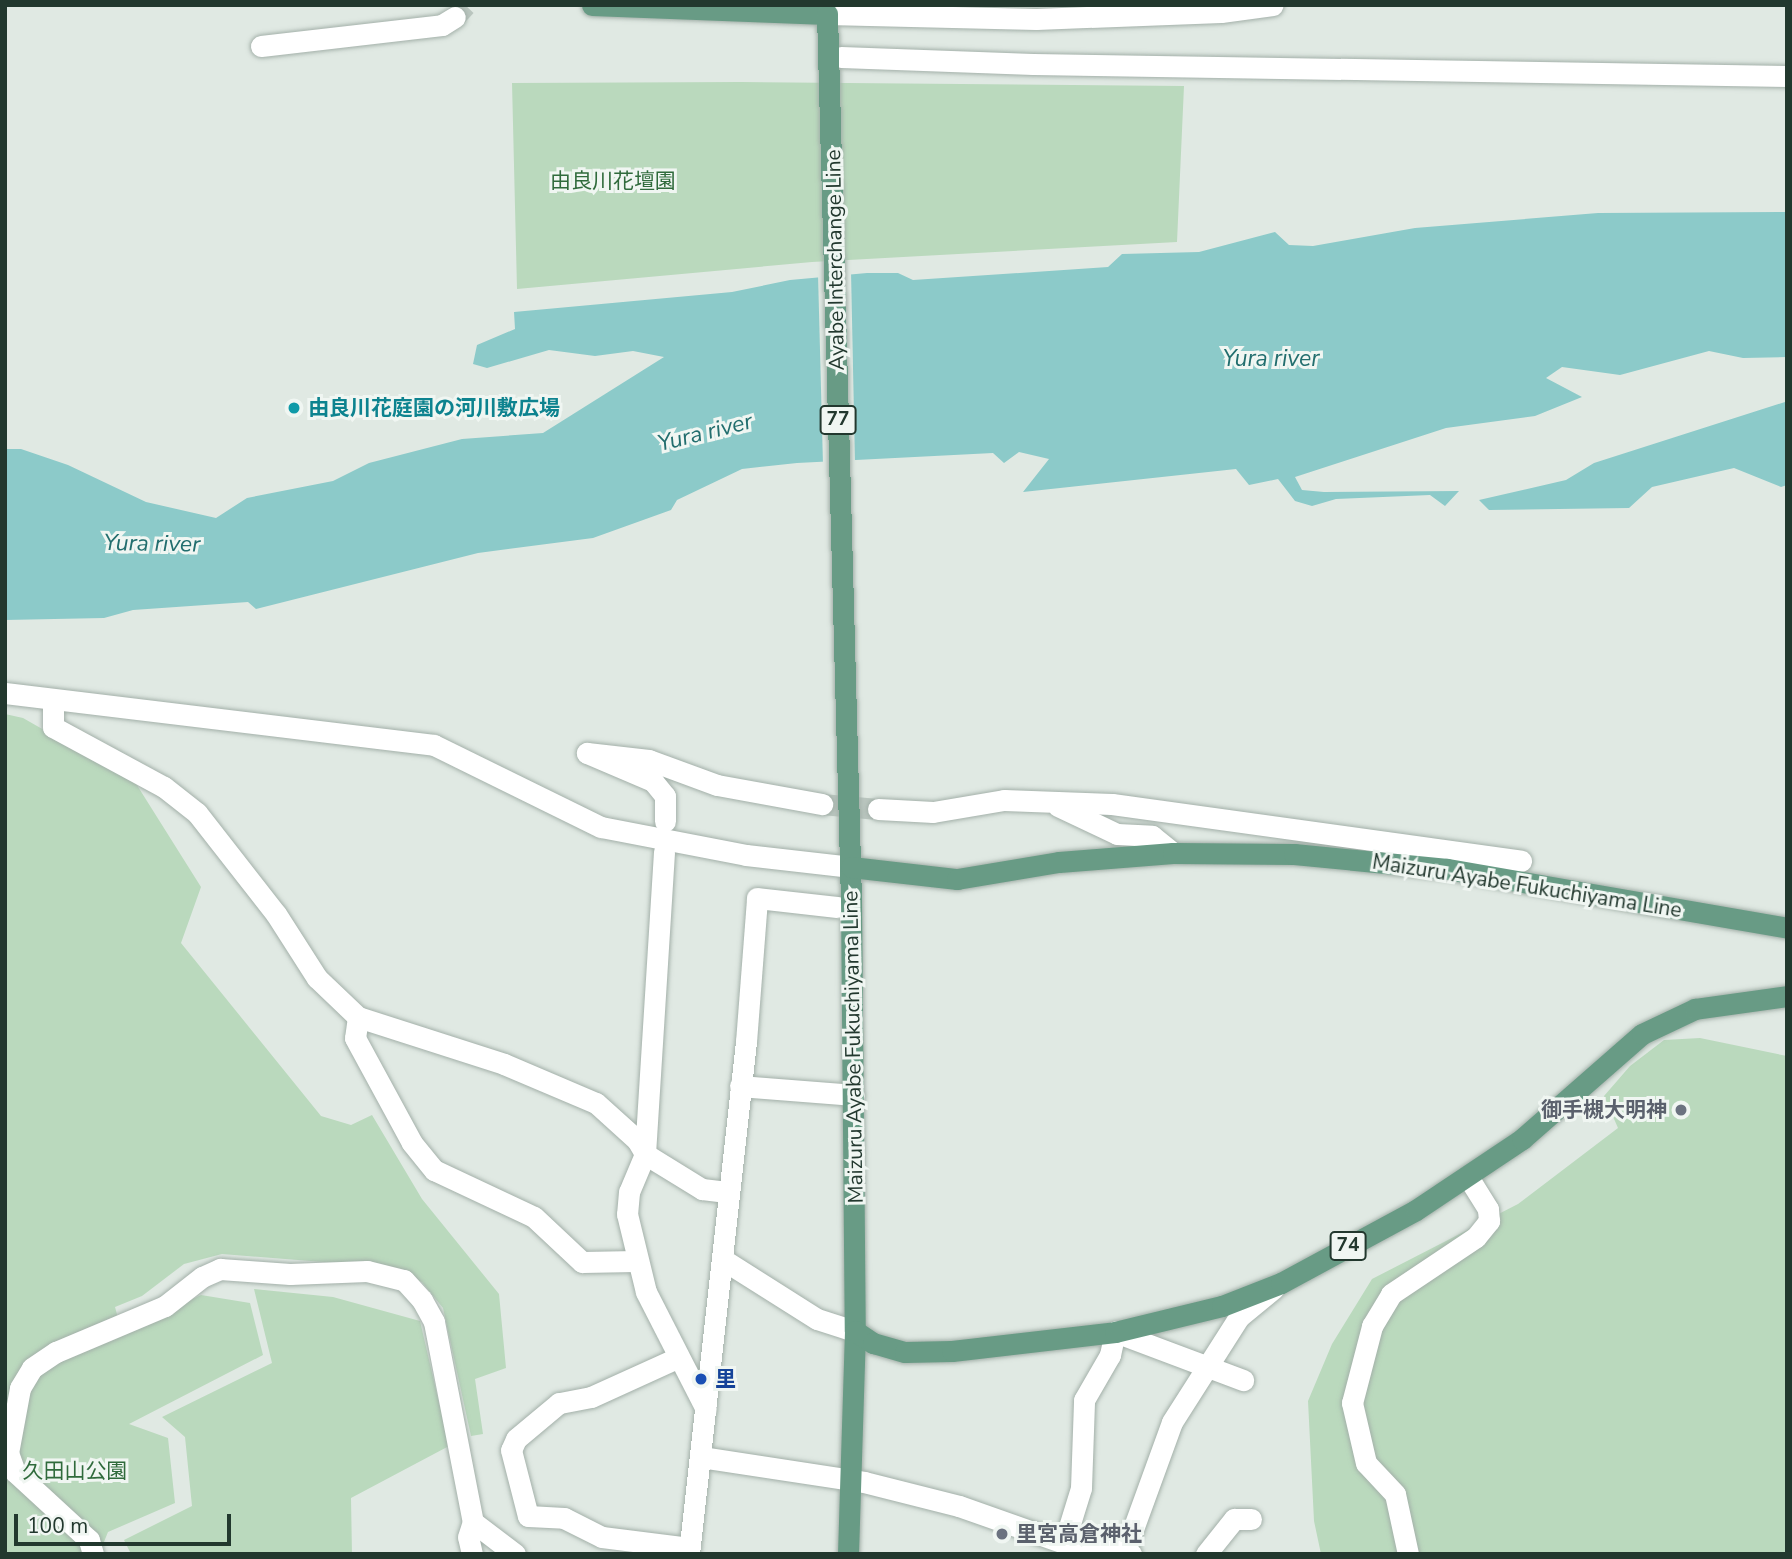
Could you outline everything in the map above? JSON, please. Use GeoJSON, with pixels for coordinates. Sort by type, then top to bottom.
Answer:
{"type":"FeatureCollection","features":[{"type":"Feature","properties":{"kind":"main road"},"geometry":{"type":"LineString","coordinates":[[592,5],[827,10]]}},
{"type":"Feature","properties":{"kind":"main road","name":"Ayabe Interchange Line"},"geometry":{"type":"LineString","coordinates":[[827,10],[836,64],[845,770],[850,867]]}},
{"type":"Feature","properties":{"kind":"main road","name":"Maizuru Ayabe Fukuchiyama Line"},"geometry":{"type":"LineString","coordinates":[[848,1554],[855,1331],[850,867],[957,879],[1059,862],[1173,853],[1294,853],[1447,869],[1787,928]]}},
{"type":"Feature","properties":{"kind":"main road","name":"74"},"geometry":{"type":"LineString","coordinates":[[855,1331],[873,1343],[905,1352],[952,1351],[1115,1332],[1191,1315],[1281,1283],[1416,1210],[1522,1139],[1642,1034],[1695,1009],[1787,996]]}},
{"type":"Feature","properties":{"kind":"street"},"geometry":{"type":"LineString","coordinates":[[827,10],[1036,19],[1221,12],[1273,5]]}},
{"type":"Feature","properties":{"kind":"street"},"geometry":{"type":"LineString","coordinates":[[261,46],[442,25],[455,18]]}},
{"type":"Feature","properties":{"kind":"street"},"geometry":{"type":"LineString","coordinates":[[836,64],[1787,76]]}},
{"type":"Feature","properties":{"kind":"street"},"geometry":{"type":"LineString","coordinates":[[5,693],[433,746],[601,827],[747,855],[850,867]]}},
{"type":"Feature","properties":{"kind":"street"},"geometry":{"type":"LineString","coordinates":[[53,700],[53,727],[164,787],[197,813],[276,914],[317,978],[358,1017],[504,1064],[596,1103],[637,1140],[645,1154],[702,1189],[727,1192]]}},
{"type":"Feature","properties":{"kind":"street"},"geometry":{"type":"LineString","coordinates":[[665,821],[665,796],[653,781],[587,753],[649,760],[717,785],[822,804]]}},
{"type":"Feature","properties":{"kind":"street"},"geometry":{"type":"LineString","coordinates":[[878,809],[933,812],[1004,800],[1125,806],[1521,861]]}},
{"type":"Feature","properties":{"kind":"street"},"geometry":{"type":"LineString","coordinates":[[1049,802],[1117,834],[1152,836],[1173,853]]}},
{"type":"Feature","properties":{"kind":"street"},"geometry":{"type":"LineString","coordinates":[[664,852],[645,1154],[629,1192],[627,1214],[636,1261],[677,1358],[706,1409]]}},
{"type":"Feature","properties":{"kind":"street"},"geometry":{"type":"LineString","coordinates":[[677,1358],[592,1397],[559,1404],[516,1439],[511,1450],[528,1516],[564,1518],[602,1537],[689,1551],[722,1259],[757,898],[837,907]]}},
{"type":"Feature","properties":{"kind":"street"},"geometry":{"type":"LineString","coordinates":[[358,1017],[355,1038],[412,1143],[434,1170],[534,1217],[582,1262],[636,1261]]}},
{"type":"Feature","properties":{"kind":"street"},"geometry":{"type":"LineString","coordinates":[[740,1086],[854,1095]]}},
{"type":"Feature","properties":{"kind":"street"},"geometry":{"type":"LineString","coordinates":[[1408,1554],[1395,1494],[1366,1463],[1352,1403],[1371,1326],[1391,1294],[1476,1237],[1489,1221],[1489,1209],[1467,1176]]}},
{"type":"Feature","properties":{"kind":"street"},"geometry":{"type":"LineString","coordinates":[[722,1259],[817,1319],[855,1331]]}},
{"type":"Feature","properties":{"kind":"street"},"geometry":{"type":"LineString","coordinates":[[93,1554],[89,1540],[15,1472],[8,1453],[20,1388],[33,1368],[55,1352],[165,1306],[202,1277],[220,1269],[367,1271],[404,1280],[435,1322],[473,1522],[468,1537],[472,1554]]}},
{"type":"Feature","properties":{"kind":"street"},"geometry":{"type":"LineString","coordinates":[[701,1457],[850,1480],[959,1506],[1064,1543],[1126,1553],[1172,1422],[1238,1317],[1281,1283]]}},
{"type":"Feature","properties":{"kind":"street"},"geometry":{"type":"LineString","coordinates":[[1064,1543],[1081,1488],[1084,1399],[1110,1355],[1115,1332],[1243,1380]]}},
{"type":"Feature","properties":{"kind":"street"},"geometry":{"type":"LineString","coordinates":[[1206,1554],[1234,1519],[1251,1519]]}},
{"type":"Feature","properties":{"kind":"street"},"geometry":{"type":"LineString","coordinates":[[473,1522],[515,1554]]}},
{"type":"Feature","properties":{"kind":"green space","name":"由良川花壇園"},"geometry":{"type":"Polygon","coordinates":[[[512,83],[1184,86],[1177,242],[812,262],[517,289],[512,83]]]}},
{"type":"Feature","properties":{"kind":"green space","name":"久田山公園"},"geometry":{"type":"Polygon","coordinates":[[[5,714],[23,718],[135,782],[201,887],[181,943],[321,1116],[351,1125],[372,1115],[422,1199],[499,1294],[506,1368],[475,1379],[483,1434],[471,1436],[443,1308],[422,1282],[386,1267],[222,1254],[184,1264],[142,1296],[115,1307],[122,1333],[201,1295],[250,1303],[263,1355],[129,1424],[168,1438],[175,1503],[108,1532],[99,1554],[5,1554],[5,714]]]}},
{"type":"Feature","properties":{"kind":"green space"},"geometry":{"type":"Polygon","coordinates":[[[1700,1038],[1787,1056],[1787,1554],[1321,1554],[1314,1521],[1308,1401],[1332,1344],[1372,1279],[1518,1204],[1618,1128],[1604,1096],[1630,1066],[1664,1040],[1700,1038]]]}},
{"type":"Feature","properties":{"kind":"green space"},"geometry":{"type":"Polygon","coordinates":[[[254,1289],[333,1297],[420,1321],[449,1446],[351,1498],[352,1554],[131,1554],[124,1540],[192,1506],[185,1437],[162,1417],[272,1363],[254,1289]]]}},
{"type":"Feature","properties":{"kind":"water","name":"Yura river"},"geometry":{"type":"Polygon","coordinates":[[[1787,212],[1787,357],[1743,358],[1709,351],[1620,375],[1562,367],[1546,378],[1582,397],[1535,416],[1446,428],[1295,477],[1302,490],[1324,492],[1459,491],[1445,506],[1430,495],[1336,499],[1312,506],[1295,501],[1278,479],[1249,485],[1236,469],[1023,492],[1049,459],[1019,452],[1004,463],[993,453],[797,463],[742,469],[677,500],[671,510],[593,538],[478,553],[256,609],[248,602],[133,610],[104,618],[5,620],[5,449],[21,449],[68,465],[146,502],[216,518],[247,498],[333,481],[369,463],[462,439],[543,433],[664,357],[633,351],[595,356],[549,350],[487,368],[473,364],[477,345],[515,329],[514,312],[732,292],[790,280],[867,273],[898,273],[913,280],[1108,267],[1122,254],[1199,252],[1275,232],[1289,245],[1313,246],[1415,228],[1598,213],[1787,212]]]}},
{"type":"Feature","properties":{"kind":"water"},"geometry":{"type":"Polygon","coordinates":[[[1787,396],[1787,485],[1781,487],[1734,468],[1652,487],[1629,508],[1489,510],[1479,500],[1566,480],[1594,463],[1785,402],[1787,396]]]}},
{"type":"Feature","properties":{"kind":"pier"},"geometry":{"type":"Polygon","coordinates":[[[851,271],[855,464],[823,465],[818,274],[851,271]]]}},
{"type":"Feature","properties":{"kind":"tunnel"},"geometry":{"type":"LineString","coordinates":[[455,17],[466,5]]}},
{"type":"Feature","properties":{"kind":"tunnel"},"geometry":{"type":"LineString","coordinates":[[822,804],[878,809]]}},
{"type":"Feature","properties":{"kind":"place","name":"由良川花庭園の河川敷広場"},"geometry":{"type":"Point","coordinates":[294,408]}},
{"type":"Feature","properties":{"kind":"place","name":"御手槻大明神"},"geometry":{"type":"Point","coordinates":[1681,1110]}},
{"type":"Feature","properties":{"kind":"place","name":"里"},"geometry":{"type":"Point","coordinates":[701,1379]}},
{"type":"Feature","properties":{"kind":"place","name":"里宮高倉神社"},"geometry":{"type":"Point","coordinates":[1002,1534]}}]}
